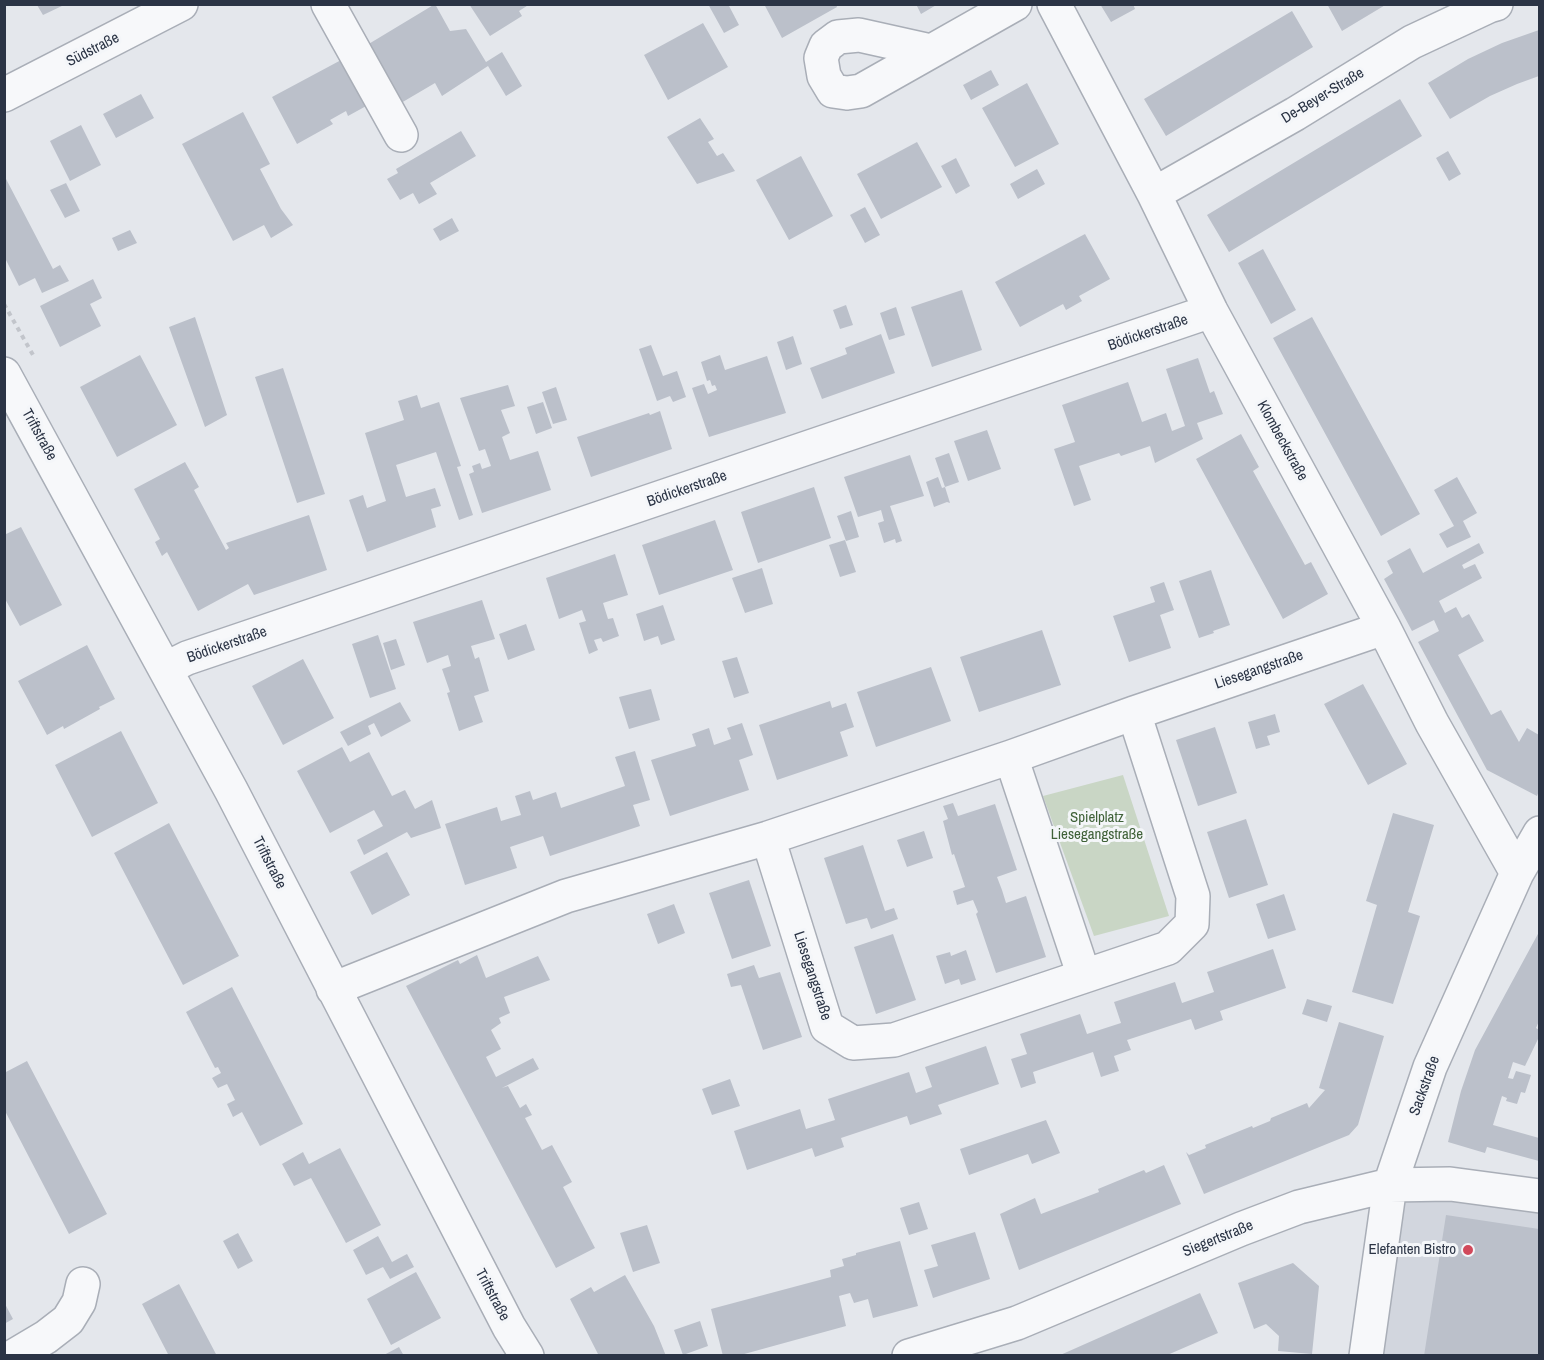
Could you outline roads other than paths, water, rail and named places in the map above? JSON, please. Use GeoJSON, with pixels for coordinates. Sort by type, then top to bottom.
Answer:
{"type":"FeatureCollection","features":[{"type":"Feature","properties":{"kind":"street","name":"Südstraße"},"geometry":{"type":"LineString","coordinates":[[4,95],[181,4]]}},
{"type":"Feature","properties":{"kind":"street"},"geometry":{"type":"LineString","coordinates":[[328,4],[401,135]]}},
{"type":"Feature","properties":{"kind":"street"},"geometry":{"type":"LineString","coordinates":[[931,51],[1015,4]]}},
{"type":"Feature","properties":{"kind":"street","name":"Klombeckstraße"},"geometry":{"type":"LineString","coordinates":[[1054,4],[1154,194],[1211,311],[1384,628],[1432,723],[1517,873]]}},
{"type":"Feature","properties":{"kind":"street","name":"De-Beyer-Straße"},"geometry":{"type":"LineString","coordinates":[[1154,194],[1295,114],[1412,42],[1496,4]]}},
{"type":"Feature","properties":{"kind":"street","name":"Bödickerstraße"},"geometry":{"type":"LineString","coordinates":[[165,669],[199,654],[1211,311]]}},
{"type":"Feature","properties":{"kind":"street","name":"Triftstraße"},"geometry":{"type":"LineString","coordinates":[[4,374],[231,790],[509,1327],[527,1356]]}},
{"type":"Feature","properties":{"kind":"street","name":"Liesegangstraße"},"geometry":{"type":"LineString","coordinates":[[333,989],[566,896],[768,837],[1011,757],[1134,712],[1384,628]]}},
{"type":"Feature","properties":{"kind":"street","name":"Liesegangstraße"},"geometry":{"type":"LineString","coordinates":[[768,837],[827,1026],[853,1043],[894,1040],[1168,948],[1192,924],[1193,896],[1134,712]]}},
{"type":"Feature","properties":{"kind":"street"},"geometry":{"type":"LineString","coordinates":[[1011,757],[1084,976]]}},
{"type":"Feature","properties":{"kind":"street","name":"Sackstraße"},"geometry":{"type":"LineString","coordinates":[[1366,1356],[1390,1185],[1430,1067],[1517,873],[1539,833]]}},
{"type":"Feature","properties":{"kind":"street","name":"Siegertstraße"},"geometry":{"type":"LineString","coordinates":[[909,1356],[1017,1323],[1299,1207],[1390,1185],[1450,1184],[1539,1196]]}},
{"type":"Feature","properties":{"kind":"street"},"geometry":{"type":"LineString","coordinates":[[14,1356],[46,1337],[68,1320],[79,1302],[83,1284]]}},
{"type":"Feature","properties":{"kind":"place","name":"Elefanten Bistro"},"geometry":{"type":"Point","coordinates":[1468,1250]}},
{"type":"Feature","properties":{"kind":"park label","name":"Spielplatz Liesegangstraße"},"geometry":{"type":"Point","coordinates":[1097,826]}}]}
